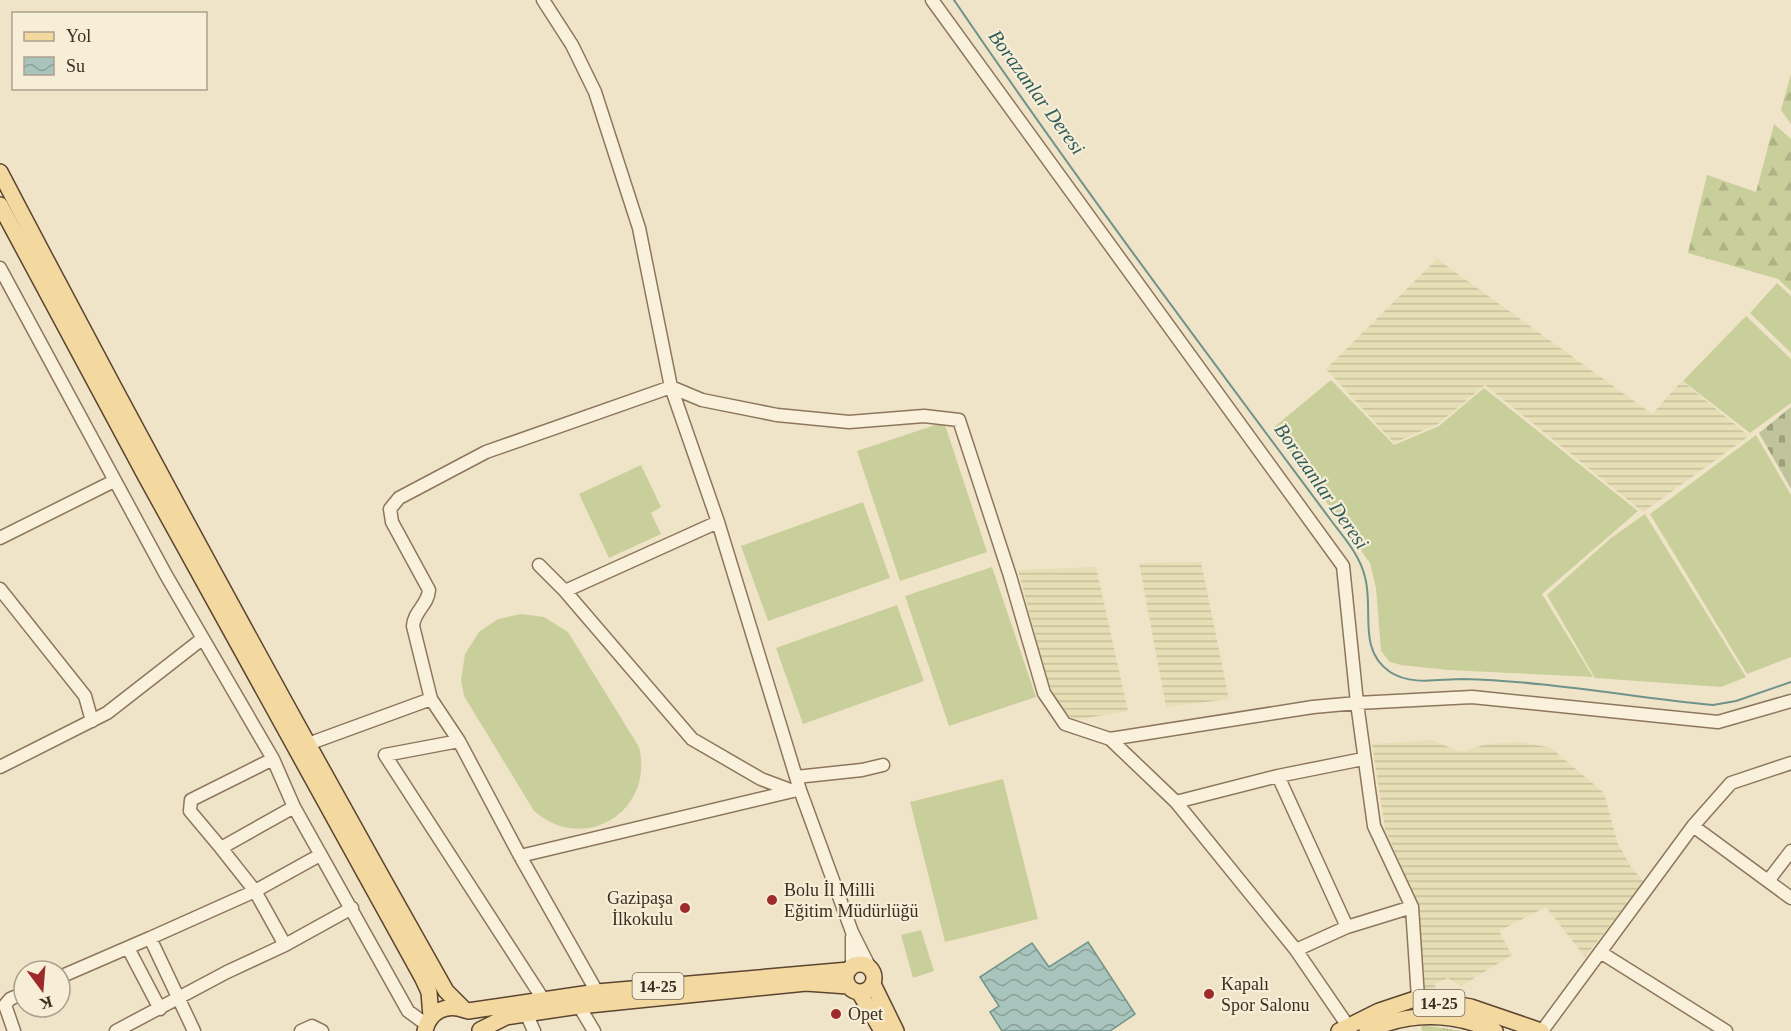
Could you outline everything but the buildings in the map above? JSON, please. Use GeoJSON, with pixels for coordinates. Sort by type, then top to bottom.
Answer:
{"type":"FeatureCollection","features":[{"type":"Feature","properties":{"kind":"main road"},"geometry":{"type":"LineString","coordinates":[[0,172],[158,470],[446,991],[477,1021],[480,1031]]}},
{"type":"Feature","properties":{"kind":"main road"},"geometry":{"type":"LineString","coordinates":[[0,205],[146,477],[423,979],[429,992],[428,1024]]}},
{"type":"Feature","properties":{"kind":"main road","name":"14-25"},"geometry":{"type":"LineString","coordinates":[[466,1010],[597,992],[850,968],[864,964],[872,977]]}},
{"type":"Feature","properties":{"kind":"main road"},"geometry":{"type":"LineString","coordinates":[[850,968],[846,976],[884,1030]]}},
{"type":"Feature","properties":{"kind":"main road"},"geometry":{"type":"LineString","coordinates":[[854,989],[866,991],[872,977]]}},
{"type":"Feature","properties":{"kind":"main road"},"geometry":{"type":"LineString","coordinates":[[872,977],[884,1030]]}},
{"type":"Feature","properties":{"kind":"main road","name":"14-25"},"geometry":{"type":"LineString","coordinates":[[480,1031],[494,1021],[525,1013],[579,1006],[806,983],[854,989]]}},
{"type":"Feature","properties":{"kind":"main road","name":"14-25"},"geometry":{"type":"LineString","coordinates":[[1343,1028],[1379,1011],[1418,998],[1471,1007],[1542,1031]]}},
{"type":"Feature","properties":{"kind":"main road"},"geometry":{"type":"LineString","coordinates":[[428,1024],[445,1007],[466,1010]]}},
{"type":"Feature","properties":{"kind":"main road","name":"14-25"},"geometry":{"type":"LineString","coordinates":[[1367,1031],[1390,1020],[1418,1015],[1446,1016],[1474,1022],[1495,1031]]}},
{"type":"Feature","properties":{"kind":"street"},"geometry":{"type":"LineString","coordinates":[[543,0],[572,45],[595,92],[639,228],[671,387],[718,522],[796,777],[796,790],[872,977]]}},
{"type":"Feature","properties":{"kind":"street"},"geometry":{"type":"LineString","coordinates":[[932,0],[1343,566],[1363,759],[1374,826],[1412,907],[1418,998]]}},
{"type":"Feature","properties":{"kind":"street"},"geometry":{"type":"LineString","coordinates":[[0,268],[114,481],[202,639],[273,759],[294,807],[408,1011],[428,1024]]}},
{"type":"Feature","properties":{"kind":"street"},"geometry":{"type":"LineString","coordinates":[[597,992],[519,856],[459,741],[431,699],[413,626],[414,616],[428,597],[429,590],[392,522],[390,509],[392,504],[486,452],[671,387],[702,400],[777,415],[849,422],[924,416],[959,420],[1010,576],[1044,693],[1065,724],[1110,739],[1176,802],[1296,950],[1343,1028]]}},
{"type":"Feature","properties":{"kind":"street"},"geometry":{"type":"LineString","coordinates":[[0,538],[114,481]]}},
{"type":"Feature","properties":{"kind":"street"},"geometry":{"type":"LineString","coordinates":[[565,591],[718,522]]}},
{"type":"Feature","properties":{"kind":"street"},"geometry":{"type":"LineString","coordinates":[[539,565],[565,591],[692,739],[761,779],[796,790]]}},
{"type":"Feature","properties":{"kind":"street"},"geometry":{"type":"LineString","coordinates":[[2,595],[85,696],[92,721]]}},
{"type":"Feature","properties":{"kind":"street"},"geometry":{"type":"LineString","coordinates":[[0,767],[107,713],[202,639]]}},
{"type":"Feature","properties":{"kind":"street"},"geometry":{"type":"LineString","coordinates":[[1110,739],[1313,707],[1357,703],[1472,697],[1718,722],[1791,701]]}},
{"type":"Feature","properties":{"kind":"street"},"geometry":{"type":"LineString","coordinates":[[308,744],[431,699]]}},
{"type":"Feature","properties":{"kind":"street"},"geometry":{"type":"LineString","coordinates":[[459,741],[385,755],[543,999]]}},
{"type":"Feature","properties":{"kind":"street"},"geometry":{"type":"LineString","coordinates":[[273,759],[191,801],[190,811],[255,891],[285,945]]}},
{"type":"Feature","properties":{"kind":"street"},"geometry":{"type":"LineString","coordinates":[[1176,802],[1278,776],[1363,759]]}},
{"type":"Feature","properties":{"kind":"street"},"geometry":{"type":"LineString","coordinates":[[1542,1031],[1693,826],[1731,783],[1791,764]]}},
{"type":"Feature","properties":{"kind":"street"},"geometry":{"type":"LineString","coordinates":[[796,777],[862,770],[883,765]]}},
{"type":"Feature","properties":{"kind":"street"},"geometry":{"type":"LineString","coordinates":[[1278,776],[1347,927]]}},
{"type":"Feature","properties":{"kind":"street"},"geometry":{"type":"LineString","coordinates":[[519,856],[796,790]]}},
{"type":"Feature","properties":{"kind":"street"},"geometry":{"type":"LineString","coordinates":[[221,848],[294,807]]}},
{"type":"Feature","properties":{"kind":"street"},"geometry":{"type":"LineString","coordinates":[[1693,826],[1791,898]]}},
{"type":"Feature","properties":{"kind":"street"},"geometry":{"type":"LineString","coordinates":[[1768,881],[1791,851]]}},
{"type":"Feature","properties":{"kind":"street"},"geometry":{"type":"LineString","coordinates":[[72,972],[255,891],[320,855]]}},
{"type":"Feature","properties":{"kind":"street"},"geometry":{"type":"LineString","coordinates":[[1296,950],[1347,927],[1412,907]]}},
{"type":"Feature","properties":{"kind":"street"},"geometry":{"type":"LineString","coordinates":[[116,1031],[227,972],[285,945],[352,908]]}},
{"type":"Feature","properties":{"kind":"street"},"geometry":{"type":"LineString","coordinates":[[850,968],[852,932]]}},
{"type":"Feature","properties":{"kind":"street"},"geometry":{"type":"LineString","coordinates":[[150,938],[177,1000],[194,1031]]}},
{"type":"Feature","properties":{"kind":"street"},"geometry":{"type":"LineString","coordinates":[[128,948],[160,1009]]}},
{"type":"Feature","properties":{"kind":"street"},"geometry":{"type":"LineString","coordinates":[[1600,952],[1726,1031]]}},
{"type":"Feature","properties":{"kind":"street"},"geometry":{"type":"LineString","coordinates":[[12,998],[5,1005],[5,1013],[14,1031]]}},
{"type":"Feature","properties":{"kind":"street"},"geometry":{"type":"LineString","coordinates":[[579,1006],[594,1031]]}},
{"type":"Feature","properties":{"kind":"street"},"geometry":{"type":"LineString","coordinates":[[525,1013],[534,1031]]}},
{"type":"Feature","properties":{"kind":"street"},"geometry":{"type":"LineString","coordinates":[[302,1031],[312,1026],[322,1031]]}},
{"type":"Feature","properties":{"kind":"shaded area"},"geometry":{"type":"Polygon","coordinates":[[[1437,259],[1652,414],[1682,381],[1749,436],[1643,512],[1485,385],[1438,424],[1394,443],[1326,369],[1437,259]]]}},
{"type":"Feature","properties":{"kind":"shaded area"},"geometry":{"type":"Polygon","coordinates":[[[1201,562],[1229,699],[1166,707],[1139,563],[1201,562]]]}},
{"type":"Feature","properties":{"kind":"shaded area"},"geometry":{"type":"Polygon","coordinates":[[[1096,567],[1128,711],[1074,720],[1060,707],[1047,680],[1018,570],[1096,567]]]}},
{"type":"Feature","properties":{"kind":"shaded area"},"geometry":{"type":"Polygon","coordinates":[[[1432,740],[1460,752],[1487,744],[1522,742],[1551,748],[1604,793],[1618,844],[1631,867],[1644,882],[1585,957],[1546,907],[1499,931],[1512,955],[1461,986],[1448,978],[1435,984],[1437,996],[1424,994],[1418,904],[1385,829],[1372,744],[1432,740]]]}},
{"type":"Feature","properties":{"kind":"green space"},"geometry":{"type":"Polygon","coordinates":[[[1791,74],[1791,124],[1781,110],[1791,74]]]}},
{"type":"Feature","properties":{"kind":"green space"},"geometry":{"type":"Polygon","coordinates":[[[1774,124],[1791,139],[1791,291],[1778,279],[1688,253],[1707,175],[1756,192],[1774,124]]]}},
{"type":"Feature","properties":{"kind":"green space"},"geometry":{"type":"Polygon","coordinates":[[[1777,283],[1791,296],[1791,353],[1750,313],[1777,283]]]}},
{"type":"Feature","properties":{"kind":"green space"},"geometry":{"type":"Polygon","coordinates":[[[1746,316],[1791,359],[1791,403],[1750,433],[1683,381],[1746,316]]]}},
{"type":"Feature","properties":{"kind":"green space"},"geometry":{"type":"Polygon","coordinates":[[[1331,380],[1394,445],[1439,426],[1484,388],[1638,511],[1542,594],[1593,677],[1448,670],[1390,662],[1381,651],[1376,588],[1370,563],[1273,428],[1331,380]]]}},
{"type":"Feature","properties":{"kind":"green space"},"geometry":{"type":"Polygon","coordinates":[[[1791,407],[1791,489],[1759,433],[1791,407]]]}},
{"type":"Feature","properties":{"kind":"green space"},"geometry":{"type":"Polygon","coordinates":[[[944,422],[987,552],[900,581],[857,451],[944,422]]]}},
{"type":"Feature","properties":{"kind":"green space"},"geometry":{"type":"Polygon","coordinates":[[[1756,435],[1791,495],[1791,657],[1747,674],[1650,514],[1756,435]]]}},
{"type":"Feature","properties":{"kind":"green space"},"geometry":{"type":"Polygon","coordinates":[[[641,465],[661,507],[651,513],[661,534],[609,558],[579,494],[641,465]]]}},
{"type":"Feature","properties":{"kind":"green space"},"geometry":{"type":"Polygon","coordinates":[[[863,502],[890,578],[768,621],[741,546],[863,502]]]}},
{"type":"Feature","properties":{"kind":"green space"},"geometry":{"type":"Polygon","coordinates":[[[1645,514],[1746,677],[1721,687],[1595,678],[1547,595],[1611,538],[1645,514]]]}},
{"type":"Feature","properties":{"kind":"green space"},"geometry":{"type":"Polygon","coordinates":[[[992,567],[1036,697],[949,726],[905,596],[992,567]]]}},
{"type":"Feature","properties":{"kind":"green space"},"geometry":{"type":"Polygon","coordinates":[[[897,605],[924,681],[803,724],[776,648],[897,605]]]}},
{"type":"Feature","properties":{"kind":"green space"},"geometry":{"type":"Polygon","coordinates":[[[521,614],[544,617],[568,632],[639,747],[641,770],[636,790],[626,807],[611,820],[593,827],[574,829],[554,824],[534,811],[464,696],[461,680],[465,654],[479,632],[498,619],[521,614]]]}},
{"type":"Feature","properties":{"kind":"green space"},"geometry":{"type":"Polygon","coordinates":[[[1003,779],[1038,919],[945,942],[910,802],[1003,779]]]}},
{"type":"Feature","properties":{"kind":"green space"},"geometry":{"type":"Polygon","coordinates":[[[921,930],[934,971],[913,978],[901,935],[921,930]]]}},
{"type":"Feature","properties":{"kind":"green space"},"geometry":{"type":"Polygon","coordinates":[[[1421,1025],[1464,1031],[1422,1031],[1421,1025]]]}},
{"type":"Feature","properties":{"kind":"water"},"geometry":{"type":"Polygon","coordinates":[[[1088,942],[1135,1014],[1110,1031],[1002,1031],[990,1012],[999,1006],[980,977],[1032,943],[1049,967],[1088,942]]]}},
{"type":"Feature","properties":{"kind":"waterway","name":"Borazanlar Deresi"},"geometry":{"type":"LineString","coordinates":[[954,0],[1093,198],[1352,548],[1365,577],[1368,628],[1373,652],[1390,672],[1416,680],[1494,680],[1713,705],[1736,701],[1791,682]]}},
{"type":"Feature","properties":{"kind":"place","name":"Bolu İl Milli Eğitim Müdürlüğü"},"geometry":{"type":"Point","coordinates":[772,900]}},
{"type":"Feature","properties":{"kind":"place","name":"Gazipaşa İlkokulu"},"geometry":{"type":"Point","coordinates":[685,908]}},
{"type":"Feature","properties":{"kind":"place","name":"Kapalı Spor Salonu"},"geometry":{"type":"Point","coordinates":[1209,994]}},
{"type":"Feature","properties":{"kind":"place","name":"Opet"},"geometry":{"type":"Point","coordinates":[836,1014]}}]}
